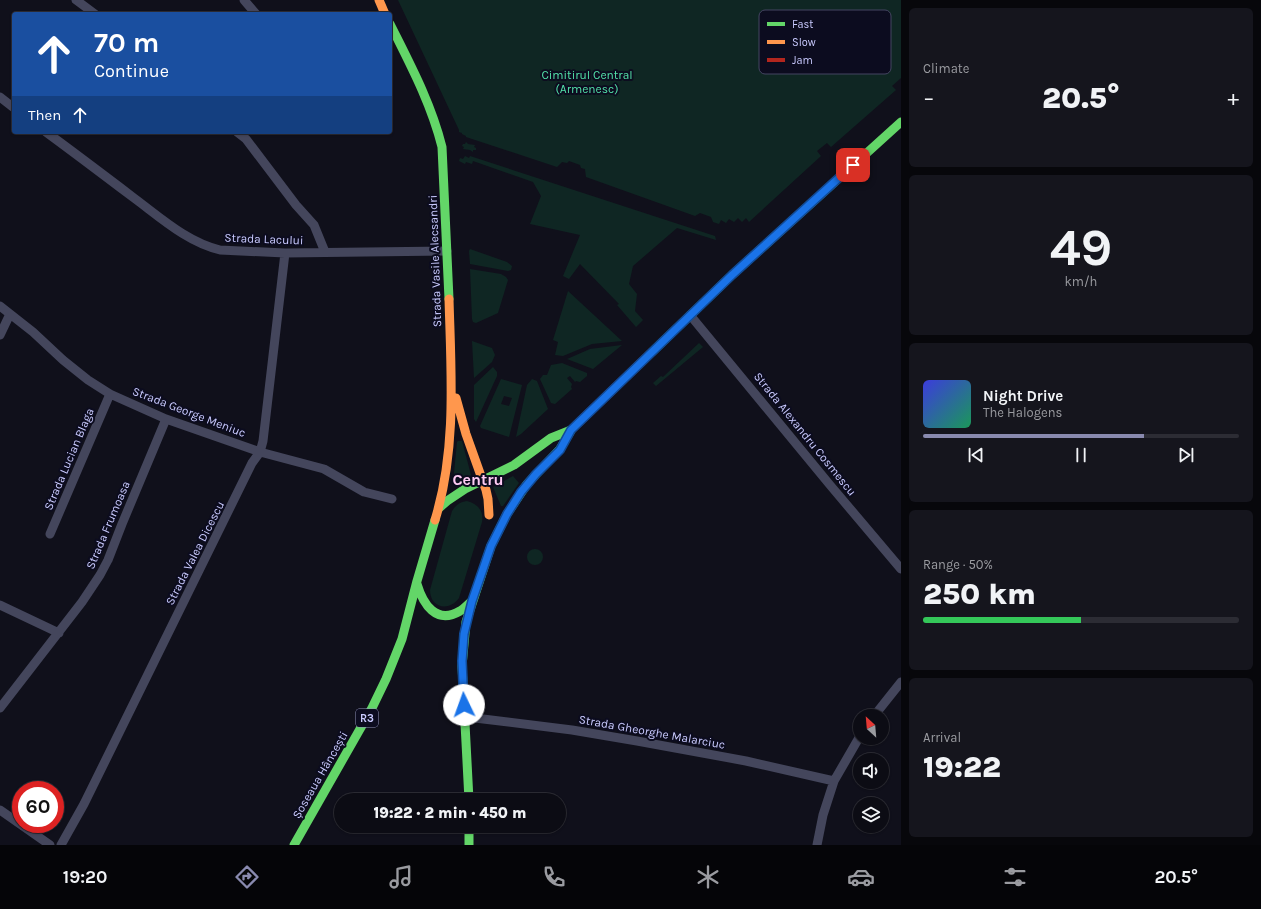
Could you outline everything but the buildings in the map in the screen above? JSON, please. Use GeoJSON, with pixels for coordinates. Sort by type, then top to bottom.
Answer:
{"type":"FeatureCollection","features":[{"type":"Feature","properties":{"kind":"main road"},"geometry":{"type":"LineString","coordinates":[[379,0],[385,12]]}},
{"type":"Feature","properties":{"kind":"main road","name":"Strada Vasile Alecsandri"},"geometry":{"type":"LineString","coordinates":[[392,28],[425,96],[440,136],[442,147],[451,374],[448,460],[439,508]]}},
{"type":"Feature","properties":{"kind":"main road"},"geometry":{"type":"LineString","coordinates":[[470,793],[462,672],[466,622],[491,546],[507,514],[521,492],[536,474],[560,450],[571,430],[760,249],[901,122]]}},
{"type":"Feature","properties":{"kind":"main road"},"geometry":{"type":"LineString","coordinates":[[451,374],[462,422],[488,499],[491,546]]}},
{"type":"Feature","properties":{"kind":"main road"},"geometry":{"type":"LineString","coordinates":[[439,508],[453,496],[521,461],[531,455],[550,439],[571,430]]}},
{"type":"Feature","properties":{"kind":"main road"},"geometry":{"type":"LineString","coordinates":[[453,496],[464,494],[477,497],[483,503],[490,522]]}},
{"type":"Feature","properties":{"kind":"main road","name":"R3"},"geometry":{"type":"LineString","coordinates":[[417,581],[439,508]]}},
{"type":"Feature","properties":{"kind":"main road"},"geometry":{"type":"LineString","coordinates":[[417,581],[422,600],[432,612],[438,615],[446,616],[454,614],[472,601]]}},
{"type":"Feature","properties":{"kind":"main road","name":"Șoseaua Hâncești"},"geometry":{"type":"LineString","coordinates":[[294,845],[379,695],[402,639],[417,581]]}},
{"type":"Feature","properties":{"kind":"main road"},"geometry":{"type":"LineString","coordinates":[[469,833],[469,845]]}},
{"type":"Feature","properties":{"kind":"street"},"geometry":{"type":"LineString","coordinates":[[76,0],[92,12]]}},
{"type":"Feature","properties":{"kind":"street"},"geometry":{"type":"LineString","coordinates":[[244,0],[254,12]]}},
{"type":"Feature","properties":{"kind":"street"},"geometry":{"type":"LineString","coordinates":[[0,97],[12,106]]}},
{"type":"Feature","properties":{"kind":"street","name":"Strada Lacului"},"geometry":{"type":"LineString","coordinates":[[49,134],[193,241],[211,248],[220,250],[285,253],[447,251]]}},
{"type":"Feature","properties":{"kind":"street"},"geometry":{"type":"LineString","coordinates":[[239,134],[246,139],[296,205],[314,225],[326,252]]}},
{"type":"Feature","properties":{"kind":"street","name":"Strada Valea Dicescu"},"geometry":{"type":"LineString","coordinates":[[62,845],[84,804],[252,463],[260,452],[263,441],[285,253]]}},
{"type":"Feature","properties":{"kind":"street","name":"Strada George Meniuc"},"geometry":{"type":"LineString","coordinates":[[0,306],[33,332],[63,360],[88,380],[110,394],[166,419],[260,452],[324,469],[364,492],[392,499]]}},
{"type":"Feature","properties":{"kind":"street"},"geometry":{"type":"LineString","coordinates":[[0,335],[10,314]]}},
{"type":"Feature","properties":{"kind":"street","name":"Strada Alexandru Cosmescu"},"geometry":{"type":"LineString","coordinates":[[690,315],[741,374],[830,485],[901,569]]}},
{"type":"Feature","properties":{"kind":"street","name":"Strada Lucian Blaga"},"geometry":{"type":"LineString","coordinates":[[50,534],[110,394]]}},
{"type":"Feature","properties":{"kind":"street","name":"Strada Frumoasa"},"geometry":{"type":"LineString","coordinates":[[0,708],[59,633],[100,575],[108,560],[166,419]]}},
{"type":"Feature","properties":{"kind":"street"},"geometry":{"type":"LineString","coordinates":[[0,605],[59,633]]}},
{"type":"Feature","properties":{"kind":"street"},"geometry":{"type":"LineString","coordinates":[[880,709],[901,682]]}},
{"type":"Feature","properties":{"kind":"street","name":"Strada Gheorghe Malarciuc"},"geometry":{"type":"LineString","coordinates":[[465,718],[565,729],[638,741],[746,761],[834,781]]}},
{"type":"Feature","properties":{"kind":"street"},"geometry":{"type":"LineString","coordinates":[[817,845],[823,816],[834,781],[855,745]]}},
{"type":"Feature","properties":{"kind":"street"},"geometry":{"type":"LineString","coordinates":[[0,810],[50,845]]}},
{"type":"Feature","properties":{"kind":"green space","name":"Cimitirul Central (Armenesc)"},"geometry":{"type":"Polygon","coordinates":[[[398,0],[901,0],[901,78],[892,86],[896,90],[831,147],[827,143],[817,151],[821,156],[749,222],[746,218],[742,222],[738,218],[734,222],[729,219],[726,223],[721,220],[719,224],[713,222],[711,217],[700,213],[695,216],[586,177],[585,169],[581,168],[580,165],[569,161],[567,163],[562,162],[557,167],[466,137],[459,132],[398,0]]]}},
{"type":"Feature","properties":{"kind":"green space"},"geometry":{"type":"Polygon","coordinates":[[[466,142],[468,144],[475,145],[474,147],[476,150],[473,150],[473,152],[463,149],[464,147],[462,146],[466,142]]]}},
{"type":"Feature","properties":{"kind":"green space"},"geometry":{"type":"Polygon","coordinates":[[[465,156],[469,158],[470,156],[715,236],[716,240],[677,228],[633,266],[629,284],[637,294],[635,311],[643,320],[636,327],[617,305],[619,304],[580,264],[569,279],[563,276],[580,235],[530,224],[541,196],[533,182],[473,161],[472,164],[466,162],[465,164],[459,161],[460,158],[463,159],[465,156]]]}},
{"type":"Feature","properties":{"kind":"green space"},"geometry":{"type":"Polygon","coordinates":[[[470,249],[507,262],[512,266],[511,270],[508,271],[470,264],[470,249]]]}},
{"type":"Feature","properties":{"kind":"green space"},"geometry":{"type":"Polygon","coordinates":[[[470,269],[501,274],[508,280],[498,313],[476,323],[473,322],[472,319],[470,269]]]}},
{"type":"Feature","properties":{"kind":"green space"},"geometry":{"type":"Polygon","coordinates":[[[568,291],[622,341],[592,344],[563,356],[555,355],[558,342],[553,340],[568,291]]]}},
{"type":"Feature","properties":{"kind":"green space"},"geometry":{"type":"Polygon","coordinates":[[[472,341],[492,348],[495,355],[492,362],[474,378],[472,341]]]}},
{"type":"Feature","properties":{"kind":"green space"},"geometry":{"type":"Polygon","coordinates":[[[699,343],[703,347],[656,386],[653,383],[661,376],[663,377],[699,343]]]}},
{"type":"Feature","properties":{"kind":"green space"},"geometry":{"type":"Polygon","coordinates":[[[622,345],[593,369],[567,359],[590,349],[622,345]]]}},
{"type":"Feature","properties":{"kind":"green space"},"geometry":{"type":"Polygon","coordinates":[[[562,363],[587,373],[587,376],[580,382],[575,382],[570,376],[567,378],[572,384],[572,389],[555,404],[551,403],[540,379],[543,375],[547,375],[551,365],[562,363]]]}},
{"type":"Feature","properties":{"kind":"green space"},"geometry":{"type":"Polygon","coordinates":[[[493,367],[497,372],[497,376],[476,422],[474,419],[474,385],[493,367]]]}},
{"type":"Feature","properties":{"kind":"green space"},"geometry":{"type":"Polygon","coordinates":[[[501,379],[522,385],[509,437],[481,428],[480,426],[501,379]],[[504,396],[501,404],[509,406],[512,398],[504,396]]]}},
{"type":"Feature","properties":{"kind":"green space"},"geometry":{"type":"Polygon","coordinates":[[[532,379],[537,381],[548,409],[516,437],[527,385],[532,379]]]}},
{"type":"Feature","properties":{"kind":"green space"},"geometry":{"type":"Polygon","coordinates":[[[462,441],[471,475],[453,483],[457,442],[462,441]]]}},
{"type":"Feature","properties":{"kind":"green space"},"geometry":{"type":"Polygon","coordinates":[[[513,476],[519,483],[503,506],[501,506],[493,487],[513,476]]]}},
{"type":"Feature","properties":{"kind":"green space"},"geometry":{"type":"Polygon","coordinates":[[[467,501],[479,508],[482,514],[482,522],[459,598],[450,605],[441,606],[433,601],[430,590],[452,511],[458,504],[467,501]]]}},
{"type":"Feature","properties":{"kind":"green space"},"geometry":{"type":"Polygon","coordinates":[[[535,549],[541,551],[543,557],[541,563],[535,565],[529,563],[527,557],[529,551],[535,549]]]}},
{"type":"Feature","properties":{"kind":"traffic: fast"},"geometry":{"type":"LineString","coordinates":[[392,28],[426,99],[442,147],[449,299]]}},
{"type":"Feature","properties":{"kind":"traffic: fast"},"geometry":{"type":"LineString","coordinates":[[652,352],[732,275],[901,122]]}},
{"type":"Feature","properties":{"kind":"traffic: fast"},"geometry":{"type":"LineString","coordinates":[[469,793],[462,666],[466,622],[491,546],[507,514],[527,484],[560,449],[572,429]]}},
{"type":"Feature","properties":{"kind":"traffic: fast"},"geometry":{"type":"LineString","coordinates":[[439,508],[465,489],[514,465],[551,438],[571,430]]}},
{"type":"Feature","properties":{"kind":"traffic: fast"},"geometry":{"type":"LineString","coordinates":[[294,845],[372,708],[386,679],[402,639],[435,520]]}},
{"type":"Feature","properties":{"kind":"traffic: fast"},"geometry":{"type":"LineString","coordinates":[[417,584],[423,599],[437,614],[444,616],[452,615],[462,610],[472,601]]}},
{"type":"Feature","properties":{"kind":"traffic: fast"},"geometry":{"type":"LineString","coordinates":[[469,833],[469,845]]}},
{"type":"Feature","properties":{"kind":"traffic: slow"},"geometry":{"type":"LineString","coordinates":[[379,0],[384,12]]}},
{"type":"Feature","properties":{"kind":"traffic: slow"},"geometry":{"type":"LineString","coordinates":[[435,520],[447,466],[450,438],[451,382],[449,299]]}},
{"type":"Feature","properties":{"kind":"traffic: slow"},"geometry":{"type":"LineString","coordinates":[[456,398],[466,434],[486,490],[489,515]]}},
{"type":"Feature","properties":{"kind":"traffic: jam"},"geometry":{"type":"LineString","coordinates":[[572,429],[652,352]]}},
{"type":"Feature","properties":{"kind":"district","name":"Centru"},"geometry":{"type":"Point","coordinates":[478,479]}},
{"type":"Feature","properties":{"kind":"route"},"geometry":{"type":"LineString","coordinates":[[464,705],[462,666],[466,622],[491,546],[507,514],[521,492],[536,474],[560,450],[571,430],[732,275],[853,165]]}}]}
